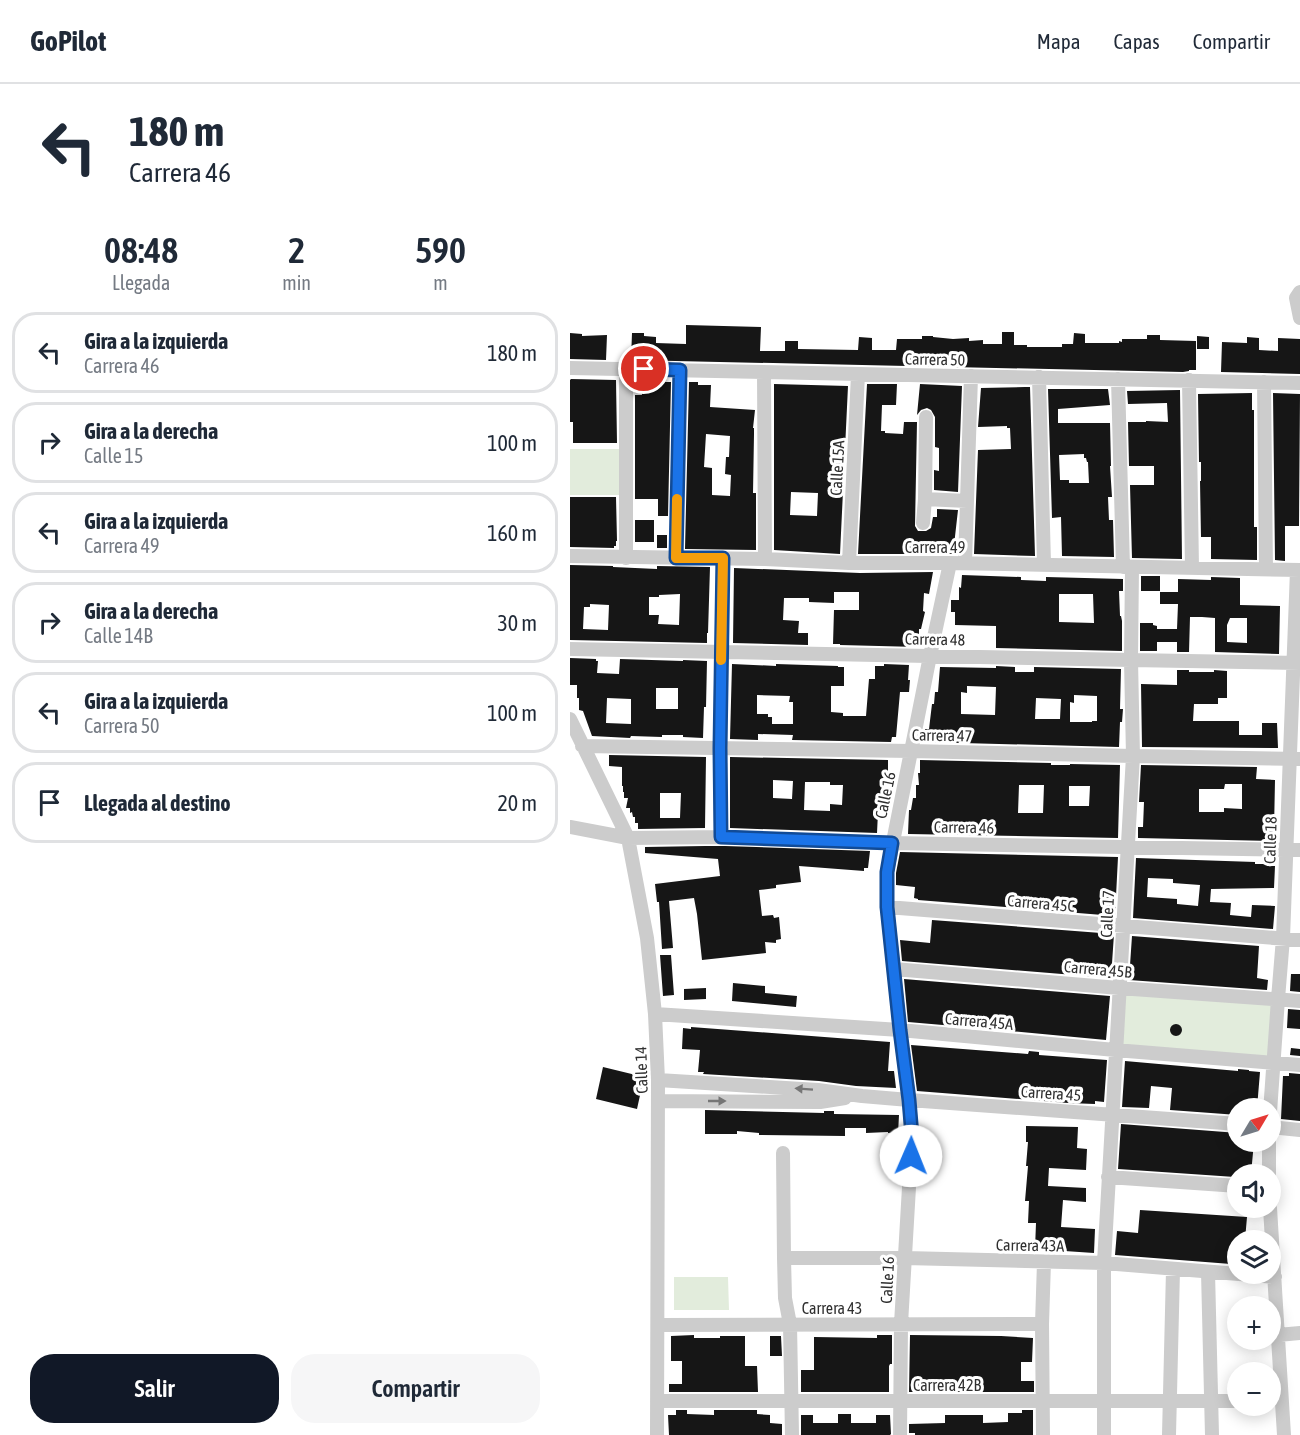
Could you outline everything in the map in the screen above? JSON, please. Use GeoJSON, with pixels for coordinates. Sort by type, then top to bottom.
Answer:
{"type":"FeatureCollection","features":[{"type":"Feature","properties":{"kind":"street"},"geometry":{"type":"LineString","coordinates":[[1300,292],[1296,298],[1300,318]]}},
{"type":"Feature","properties":{"kind":"street","name":"Carrera 50"},"geometry":{"type":"LineString","coordinates":[[570,368],[1300,383]]}},
{"type":"Feature","properties":{"kind":"street"},"geometry":{"type":"LineString","coordinates":[[626,369],[626,558]]}},
{"type":"Feature","properties":{"kind":"street"},"geometry":{"type":"LineString","coordinates":[[676,558],[680,370]]}},
{"type":"Feature","properties":{"kind":"street"},"geometry":{"type":"LineString","coordinates":[[764,372],[765,559]]}},
{"type":"Feature","properties":{"kind":"street","name":"Calle 15A"},"geometry":{"type":"LineString","coordinates":[[849,563],[858,374]]}},
{"type":"Feature","properties":{"kind":"street"},"geometry":{"type":"LineString","coordinates":[[965,563],[971,376]]}},
{"type":"Feature","properties":{"kind":"street"},"geometry":{"type":"LineString","coordinates":[[1039,377],[1044,564]]}},
{"type":"Feature","properties":{"kind":"street","name":"Calle 17"},"geometry":{"type":"LineString","coordinates":[[1104,1435],[1104,1263],[1132,756],[1128,567],[1118,379]]}},
{"type":"Feature","properties":{"kind":"street"},"geometry":{"type":"LineString","coordinates":[[1189,380],[1192,568]]}},
{"type":"Feature","properties":{"kind":"street"},"geometry":{"type":"LineString","coordinates":[[1263,382],[1266,569]]}},
{"type":"Feature","properties":{"kind":"street"},"geometry":{"type":"LineString","coordinates":[[923,523],[926,417]]}},
{"type":"Feature","properties":{"kind":"street"},"geometry":{"type":"LineString","coordinates":[[925,499],[967,501]]}},
{"type":"Feature","properties":{"kind":"street","name":"Carrera 49"},"geometry":{"type":"LineString","coordinates":[[570,556],[1298,570]]}},
{"type":"Feature","properties":{"kind":"street"},"geometry":{"type":"LineString","coordinates":[[721,837],[723,558]]}},
{"type":"Feature","properties":{"kind":"street","name":"Calle 16"},"geometry":{"type":"LineString","coordinates":[[900,1435],[901,1324],[912,1136],[887,907],[887,872],[950,563]]}},
{"type":"Feature","properties":{"kind":"street","name":"Calle 18"},"geometry":{"type":"LineString","coordinates":[[1271,1098],[1283,938],[1293,850],[1298,570]]}},
{"type":"Feature","properties":{"kind":"street","name":"Carrera 48"},"geometry":{"type":"LineString","coordinates":[[570,649],[1296,662]]}},
{"type":"Feature","properties":{"kind":"street","name":"Calle 14"},"geometry":{"type":"LineString","coordinates":[[570,719],[628,838],[647,938],[655,1014],[658,1080],[657,1435]]}},
{"type":"Feature","properties":{"kind":"street","name":"Carrera 47"},"geometry":{"type":"LineString","coordinates":[[582,746],[1295,759]]}},
{"type":"Feature","properties":{"kind":"street","name":"Carrera 46"},"geometry":{"type":"LineString","coordinates":[[570,827],[628,838],[721,837],[892,843],[1293,850]]}},
{"type":"Feature","properties":{"kind":"street","name":"Carrera 45C"},"geometry":{"type":"LineString","coordinates":[[887,907],[1300,940]]}},
{"type":"Feature","properties":{"kind":"street","name":"Carrera 45B"},"geometry":{"type":"LineString","coordinates":[[894,969],[1300,1001]]}},
{"type":"Feature","properties":{"kind":"street","name":"Carrera 45A"},"geometry":{"type":"LineString","coordinates":[[655,1014],[900,1030],[1300,1065]]}},
{"type":"Feature","properties":{"kind":"street","name":"Carrera 45"},"geometry":{"type":"LineString","coordinates":[[658,1080],[818,1090],[909,1100],[1227,1123]]}},
{"type":"Feature","properties":{"kind":"street","name":"Carrera 45"},"geometry":{"type":"LineString","coordinates":[[658,1101],[820,1102],[862,1096]]}},
{"type":"Feature","properties":{"kind":"street"},"geometry":{"type":"LineString","coordinates":[[1281,1128],[1300,1130]]}},
{"type":"Feature","properties":{"kind":"street"},"geometry":{"type":"LineString","coordinates":[[783,1153],[785,1298],[790,1324],[792,1435]]}},
{"type":"Feature","properties":{"kind":"street"},"geometry":{"type":"LineString","coordinates":[[1108,1177],[1227,1185]]}},
{"type":"Feature","properties":{"kind":"street","name":"Carrera 43A"},"geometry":{"type":"LineString","coordinates":[[784,1258],[905,1258],[1104,1263],[1227,1273]]}},
{"type":"Feature","properties":{"kind":"street"},"geometry":{"type":"LineString","coordinates":[[1043,1435],[1044,1262]]}},
{"type":"Feature","properties":{"kind":"street"},"geometry":{"type":"LineString","coordinates":[[1169,1435],[1173,1270]]}},
{"type":"Feature","properties":{"kind":"street"},"geometry":{"type":"LineString","coordinates":[[1208,1272],[1212,1435]]}},
{"type":"Feature","properties":{"kind":"street","name":"Carrera 43"},"geometry":{"type":"LineString","coordinates":[[658,1325],[1042,1324]]}},
{"type":"Feature","properties":{"kind":"street"},"geometry":{"type":"LineString","coordinates":[[1281,1335],[1300,1333]]}},
{"type":"Feature","properties":{"kind":"street","name":"Carrera 42B"},"geometry":{"type":"LineString","coordinates":[[657,1401],[1227,1401]]}},
{"type":"Feature","properties":{"kind":"street"},"geometry":{"type":"LineString","coordinates":[[1280,1416],[1284,1435]]}},
{"type":"Feature","properties":{"kind":"green space"},"geometry":{"type":"Polygon","coordinates":[[[570,449],[620,449],[620,495],[570,495],[570,449]]]}},
{"type":"Feature","properties":{"kind":"green space"},"geometry":{"type":"Polygon","coordinates":[[[1119,988],[1278,999],[1274,1063],[1115,1050],[1119,988]]]}},
{"type":"Feature","properties":{"kind":"green space"},"geometry":{"type":"Polygon","coordinates":[[[674,1277],[728,1277],[729,1310],[674,1310],[674,1277]]]}},
{"type":"Feature","properties":{"kind":"building"},"geometry":{"type":"Polygon","coordinates":[[[686,325],[761,327],[760,351],[785,351],[785,341],[798,341],[798,349],[858,350],[859,337],[872,338],[872,350],[896,350],[897,339],[922,339],[922,336],[969,338],[969,341],[983,340],[983,344],[1002,344],[1002,332],[1014,332],[1014,345],[1062,347],[1062,344],[1073,344],[1074,333],[1085,334],[1085,343],[1119,343],[1122,339],[1147,339],[1147,335],[1160,335],[1160,340],[1196,341],[1196,370],[1183,372],[631,360],[632,333],[644,333],[644,336],[656,337],[656,343],[686,344],[686,325]]]}},
{"type":"Feature","properties":{"kind":"building"},"geometry":{"type":"Polygon","coordinates":[[[570,333],[582,334],[582,336],[607,335],[606,360],[570,359],[570,333]]]}},
{"type":"Feature","properties":{"kind":"building"},"geometry":{"type":"Polygon","coordinates":[[[1197,336],[1209,337],[1209,349],[1197,349],[1197,336]]]}},
{"type":"Feature","properties":{"kind":"building"},"geometry":{"type":"Polygon","coordinates":[[[1247,337],[1259,338],[1259,350],[1278,351],[1278,338],[1300,339],[1300,374],[1221,372],[1222,342],[1247,343],[1247,337]]]}},
{"type":"Feature","properties":{"kind":"building"},"geometry":{"type":"Polygon","coordinates":[[[571,379],[616,380],[617,443],[573,443],[573,422],[570,422],[571,379]]]}},
{"type":"Feature","properties":{"kind":"building"},"geometry":{"type":"Polygon","coordinates":[[[641,382],[671,382],[668,516],[658,516],[658,499],[635,499],[635,395],[642,395],[641,382]]]}},
{"type":"Feature","properties":{"kind":"building"},"geometry":{"type":"Polygon","coordinates":[[[689,382],[698,382],[698,385],[711,385],[710,407],[755,410],[753,493],[756,493],[756,550],[685,549],[689,382]],[[706,434],[704,467],[712,468],[712,495],[730,496],[731,475],[725,474],[730,436],[706,434]]]}},
{"type":"Feature","properties":{"kind":"building"},"geometry":{"type":"Polygon","coordinates":[[[774,384],[848,386],[840,554],[774,550],[774,384]],[[791,492],[790,515],[817,516],[818,493],[791,492]]]}},
{"type":"Feature","properties":{"kind":"building"},"geometry":{"type":"Polygon","coordinates":[[[867,384],[897,384],[896,405],[882,405],[881,431],[903,434],[904,422],[917,422],[915,526],[918,531],[926,531],[931,528],[933,517],[937,517],[937,509],[958,510],[953,554],[858,554],[867,384]]]}},
{"type":"Feature","properties":{"kind":"building"},"geometry":{"type":"Polygon","coordinates":[[[920,384],[962,386],[958,492],[934,490],[934,470],[939,471],[939,448],[935,447],[935,417],[927,408],[921,410],[917,415],[920,384]]]}},
{"type":"Feature","properties":{"kind":"building"},"geometry":{"type":"Polygon","coordinates":[[[1030,387],[1035,556],[974,554],[978,450],[1011,449],[1010,428],[1007,426],[978,427],[981,388],[1030,387]]]}},
{"type":"Feature","properties":{"kind":"building"},"geometry":{"type":"Polygon","coordinates":[[[1048,389],[1108,389],[1110,405],[1058,409],[1058,423],[1110,423],[1112,497],[1108,497],[1109,520],[1113,520],[1114,557],[1062,556],[1061,517],[1052,518],[1048,389]],[[1084,454],[1059,455],[1060,480],[1069,480],[1069,483],[1089,483],[1088,462],[1084,454]]]}},
{"type":"Feature","properties":{"kind":"building"},"geometry":{"type":"Polygon","coordinates":[[[1180,390],[1182,559],[1132,558],[1130,485],[1154,485],[1154,466],[1129,466],[1128,422],[1168,422],[1167,403],[1128,404],[1127,391],[1180,390]]]}},
{"type":"Feature","properties":{"kind":"building"},"geometry":{"type":"Polygon","coordinates":[[[1252,393],[1254,527],[1257,527],[1257,560],[1211,559],[1211,537],[1201,537],[1198,394],[1252,393]]]}},
{"type":"Feature","properties":{"kind":"building"},"geometry":{"type":"Polygon","coordinates":[[[1273,393],[1300,394],[1299,526],[1285,526],[1285,561],[1275,560],[1273,393]]]}},
{"type":"Feature","properties":{"kind":"building"},"geometry":{"type":"Polygon","coordinates":[[[570,497],[616,497],[617,541],[614,548],[570,547],[570,497]]]}},
{"type":"Feature","properties":{"kind":"building"},"geometry":{"type":"Polygon","coordinates":[[[635,520],[654,520],[654,542],[635,542],[635,520]]]}},
{"type":"Feature","properties":{"kind":"building"},"geometry":{"type":"Polygon","coordinates":[[[657,535],[667,535],[667,548],[657,548],[657,535]]]}},
{"type":"Feature","properties":{"kind":"building"},"geometry":{"type":"Polygon","coordinates":[[[570,565],[657,569],[657,566],[710,567],[707,643],[570,640],[570,565]],[[680,594],[649,597],[649,615],[659,615],[658,624],[679,625],[680,594]],[[590,604],[590,607],[584,607],[583,629],[608,630],[609,605],[590,604]]]}},
{"type":"Feature","properties":{"kind":"building"},"geometry":{"type":"Polygon","coordinates":[[[734,568],[860,573],[933,572],[929,594],[924,593],[923,611],[925,612],[921,629],[919,629],[919,637],[917,637],[918,647],[833,644],[834,610],[859,610],[859,592],[834,592],[834,603],[809,602],[809,598],[784,598],[783,620],[799,621],[798,633],[808,633],[808,645],[733,643],[734,568]]]}},
{"type":"Feature","properties":{"kind":"building"},"geometry":{"type":"Polygon","coordinates":[[[962,575],[1021,577],[1021,580],[1046,581],[1046,577],[1123,579],[1123,591],[1119,591],[1122,651],[996,648],[996,626],[955,625],[955,612],[951,612],[951,600],[959,600],[959,587],[961,588],[962,575]],[[1059,594],[1059,622],[1094,623],[1093,594],[1059,594]]]}},
{"type":"Feature","properties":{"kind":"building"},"geometry":{"type":"Polygon","coordinates":[[[1141,576],[1160,576],[1160,591],[1141,591],[1141,576]]]}},
{"type":"Feature","properties":{"kind":"building"},"geometry":{"type":"Polygon","coordinates":[[[1211,577],[1240,578],[1240,605],[1280,606],[1279,654],[1215,652],[1215,618],[1202,617],[1190,617],[1189,652],[1177,652],[1177,642],[1157,642],[1157,651],[1140,651],[1140,623],[1153,623],[1157,629],[1177,629],[1178,604],[1160,604],[1160,592],[1178,592],[1178,579],[1211,580],[1211,577]],[[1230,618],[1227,625],[1227,642],[1247,643],[1247,618],[1230,618]]]}},
{"type":"Feature","properties":{"kind":"building"},"geometry":{"type":"Polygon","coordinates":[[[570,658],[596,659],[598,661],[597,673],[619,674],[620,659],[707,661],[703,738],[683,737],[683,735],[631,736],[630,738],[592,736],[583,711],[579,710],[577,685],[570,685],[570,658]],[[656,688],[656,709],[678,709],[678,688],[656,688]],[[607,698],[606,723],[631,724],[631,699],[607,698]]]}},
{"type":"Feature","properties":{"kind":"building"},"geometry":{"type":"Polygon","coordinates":[[[732,664],[844,667],[844,686],[831,686],[831,712],[843,713],[843,716],[866,716],[869,679],[875,679],[875,666],[909,665],[909,692],[900,692],[896,737],[892,737],[891,742],[792,740],[793,735],[758,734],[758,740],[730,739],[732,664]],[[757,695],[757,714],[768,714],[768,717],[772,717],[772,724],[793,724],[793,702],[789,702],[790,696],[757,695]]]}},
{"type":"Feature","properties":{"kind":"building"},"geometry":{"type":"Polygon","coordinates":[[[996,666],[1015,667],[1015,672],[1034,672],[1034,667],[1121,669],[1120,709],[1123,709],[1119,747],[924,742],[925,729],[929,729],[935,692],[938,692],[940,667],[996,668],[996,666]],[[967,686],[967,693],[961,692],[961,714],[995,715],[996,687],[967,686]],[[1074,695],[1074,703],[1070,702],[1070,722],[1097,721],[1097,696],[1074,695]],[[1036,698],[1035,719],[1060,719],[1061,699],[1036,698]]]}},
{"type":"Feature","properties":{"kind":"building"},"geometry":{"type":"Polygon","coordinates":[[[1177,670],[1227,671],[1227,698],[1218,698],[1218,704],[1194,704],[1193,721],[1239,721],[1239,735],[1262,735],[1262,723],[1277,723],[1278,748],[1142,747],[1141,684],[1177,685],[1177,670]]]}},
{"type":"Feature","properties":{"kind":"building"},"geometry":{"type":"Polygon","coordinates":[[[609,755],[706,757],[705,828],[638,829],[638,823],[635,823],[635,817],[632,812],[630,813],[630,808],[626,808],[628,798],[624,798],[622,767],[609,766],[609,755]],[[660,793],[660,818],[680,818],[681,793],[660,793]]]}},
{"type":"Feature","properties":{"kind":"building"},"geometry":{"type":"Polygon","coordinates":[[[730,757],[888,760],[888,773],[885,773],[885,778],[883,778],[882,797],[880,797],[877,833],[730,828],[730,757]],[[773,780],[773,798],[792,799],[793,781],[773,780]],[[805,782],[804,810],[830,811],[830,804],[842,805],[843,785],[830,785],[830,782],[805,782]]]}},
{"type":"Feature","properties":{"kind":"building"},"geometry":{"type":"Polygon","coordinates":[[[920,760],[1120,765],[1118,838],[908,834],[909,810],[911,810],[913,798],[916,798],[916,785],[919,785],[918,773],[920,773],[920,760]],[[1019,785],[1018,813],[1043,813],[1044,785],[1019,785]],[[1069,786],[1069,806],[1089,806],[1090,786],[1069,786]]]}},
{"type":"Feature","properties":{"kind":"building"},"geometry":{"type":"Polygon","coordinates":[[[1141,765],[1257,767],[1256,779],[1275,780],[1275,841],[1138,838],[1138,827],[1143,827],[1144,802],[1139,802],[1141,765]],[[1225,784],[1224,789],[1199,789],[1199,812],[1224,812],[1224,808],[1242,809],[1242,784],[1225,784]]]}},
{"type":"Feature","properties":{"kind":"building"},"geometry":{"type":"Polygon","coordinates":[[[725,846],[870,851],[868,868],[864,868],[864,871],[799,866],[801,882],[759,890],[762,916],[779,917],[781,939],[776,940],[776,943],[765,942],[766,953],[702,960],[694,898],[669,901],[673,948],[662,949],[659,902],[657,902],[655,884],[720,876],[718,859],[645,853],[645,847],[725,846]]]}},
{"type":"Feature","properties":{"kind":"building"},"geometry":{"type":"Polygon","coordinates":[[[900,852],[1118,857],[1115,916],[918,900],[914,898],[915,887],[896,885],[900,852]]]}},
{"type":"Feature","properties":{"kind":"building"},"geometry":{"type":"Polygon","coordinates":[[[1136,858],[1255,862],[1255,864],[1275,866],[1274,888],[1211,889],[1210,902],[1231,903],[1230,915],[1251,917],[1252,905],[1275,906],[1273,929],[1133,918],[1136,858]],[[1148,878],[1147,897],[1177,899],[1177,904],[1198,906],[1200,885],[1173,883],[1173,879],[1148,878]]]}},
{"type":"Feature","properties":{"kind":"building"},"geometry":{"type":"Polygon","coordinates":[[[932,920],[1114,934],[1111,978],[902,961],[900,940],[930,943],[932,920]]]}},
{"type":"Feature","properties":{"kind":"building"},"geometry":{"type":"Polygon","coordinates":[[[1132,936],[1259,946],[1257,978],[1268,980],[1267,990],[1129,980],[1132,936]]]}},
{"type":"Feature","properties":{"kind":"building"},"geometry":{"type":"Polygon","coordinates":[[[660,955],[671,955],[674,995],[663,996],[660,955]]]}},
{"type":"Feature","properties":{"kind":"building"},"geometry":{"type":"Polygon","coordinates":[[[1291,974],[1300,974],[1300,992],[1290,991],[1291,974]]]}},
{"type":"Feature","properties":{"kind":"building"},"geometry":{"type":"Polygon","coordinates":[[[904,979],[1110,996],[1106,1040],[988,1029],[989,1018],[967,1016],[966,1027],[908,1022],[904,979]]]}},
{"type":"Feature","properties":{"kind":"building"},"geometry":{"type":"Polygon","coordinates":[[[733,983],[765,986],[765,993],[797,996],[796,1007],[732,1001],[733,983]]]}},
{"type":"Feature","properties":{"kind":"building"},"geometry":{"type":"Polygon","coordinates":[[[706,988],[706,999],[684,1000],[684,989],[706,988]]]}},
{"type":"Feature","properties":{"kind":"building"},"geometry":{"type":"Polygon","coordinates":[[[1288,1009],[1300,1010],[1300,1029],[1287,1028],[1288,1009]]]}},
{"type":"Feature","properties":{"kind":"building"},"geometry":{"type":"Polygon","coordinates":[[[1178,1024],[1182,1030],[1178,1036],[1174,1036],[1170,1028],[1178,1024]]]}},
{"type":"Feature","properties":{"kind":"building"},"geometry":{"type":"Polygon","coordinates":[[[691,1027],[890,1042],[888,1071],[894,1071],[896,1088],[703,1074],[704,1072],[698,1072],[700,1050],[682,1049],[683,1028],[691,1029],[691,1027]]]}},
{"type":"Feature","properties":{"kind":"building"},"geometry":{"type":"Polygon","coordinates":[[[911,1045],[1028,1054],[1029,1051],[1039,1052],[1039,1055],[1107,1060],[1104,1102],[1068,1103],[917,1091],[911,1045]]]}},
{"type":"Feature","properties":{"kind":"building"},"geometry":{"type":"Polygon","coordinates":[[[1291,1048],[1300,1049],[1300,1056],[1290,1055],[1291,1048]]]}},
{"type":"Feature","properties":{"kind":"building"},"geometry":{"type":"Polygon","coordinates":[[[1125,1061],[1260,1072],[1258,1098],[1227,1098],[1227,1114],[1170,1110],[1172,1088],[1151,1086],[1149,1108],[1122,1107],[1125,1061]]]}},
{"type":"Feature","properties":{"kind":"building"},"geometry":{"type":"Polygon","coordinates":[[[603,1067],[644,1077],[637,1109],[596,1099],[603,1067]]]}},
{"type":"Feature","properties":{"kind":"building"},"geometry":{"type":"Polygon","coordinates":[[[1289,1073],[1300,1074],[1300,1121],[1281,1119],[1283,1076],[1289,1076],[1289,1073]]]}},
{"type":"Feature","properties":{"kind":"building"},"geometry":{"type":"Polygon","coordinates":[[[705,1110],[824,1113],[824,1111],[834,1111],[834,1114],[899,1115],[898,1134],[866,1133],[866,1128],[845,1128],[845,1136],[759,1135],[759,1133],[737,1131],[737,1134],[705,1134],[705,1110]]]}},
{"type":"Feature","properties":{"kind":"building"},"geometry":{"type":"Polygon","coordinates":[[[1121,1124],[1227,1132],[1227,1152],[1253,1152],[1252,1164],[1227,1164],[1227,1176],[1118,1169],[1121,1124]]]}},
{"type":"Feature","properties":{"kind":"building"},"geometry":{"type":"Polygon","coordinates":[[[1026,1126],[1078,1127],[1077,1148],[1087,1149],[1086,1170],[1049,1168],[1048,1186],[1086,1188],[1086,1202],[1063,1200],[1061,1227],[1095,1229],[1094,1253],[1035,1249],[1036,1223],[1028,1223],[1029,1201],[1025,1201],[1028,1166],[1026,1166],[1028,1142],[1026,1142],[1026,1126]]]}},
{"type":"Feature","properties":{"kind":"building"},"geometry":{"type":"Polygon","coordinates":[[[1140,1210],[1247,1218],[1246,1230],[1227,1230],[1227,1264],[1115,1255],[1117,1231],[1138,1233],[1140,1210]]]}},
{"type":"Feature","properties":{"kind":"building"},"geometry":{"type":"Polygon","coordinates":[[[694,1335],[694,1338],[745,1336],[745,1366],[757,1366],[758,1392],[669,1392],[669,1384],[682,1384],[682,1361],[671,1361],[671,1336],[694,1335]]]}},
{"type":"Feature","properties":{"kind":"building"},"geometry":{"type":"Polygon","coordinates":[[[877,1335],[892,1335],[889,1392],[801,1392],[801,1370],[814,1370],[814,1337],[877,1338],[877,1335]]]}},
{"type":"Feature","properties":{"kind":"building"},"geometry":{"type":"Polygon","coordinates":[[[910,1335],[1033,1338],[1032,1362],[1021,1362],[1021,1381],[1034,1381],[1034,1392],[909,1392],[910,1335]]]}},
{"type":"Feature","properties":{"kind":"building"},"geometry":{"type":"Polygon","coordinates":[[[770,1336],[781,1336],[782,1356],[770,1356],[770,1336]]]}},
{"type":"Feature","properties":{"kind":"building"},"geometry":{"type":"Polygon","coordinates":[[[676,1410],[687,1410],[687,1414],[714,1415],[714,1410],[757,1410],[757,1414],[770,1415],[770,1423],[782,1424],[782,1435],[669,1435],[668,1415],[676,1415],[676,1410]]]}},
{"type":"Feature","properties":{"kind":"building"},"geometry":{"type":"Polygon","coordinates":[[[1022,1410],[1033,1410],[1033,1435],[915,1435],[915,1433],[909,1433],[909,1424],[945,1423],[945,1415],[983,1415],[983,1423],[1008,1422],[1008,1413],[1022,1413],[1022,1410]]]}},
{"type":"Feature","properties":{"kind":"building"},"geometry":{"type":"Polygon","coordinates":[[[838,1414],[851,1414],[851,1423],[876,1423],[876,1415],[890,1415],[891,1434],[801,1435],[801,1415],[813,1415],[813,1423],[838,1423],[838,1414]]]}},
{"type":"Feature","properties":{"kind":"slow traffic"},"geometry":{"type":"LineString","coordinates":[[677,499],[676,558],[723,558],[721,660]]}},
{"type":"Feature","properties":{"kind":"route"},"geometry":{"type":"LineString","coordinates":[[644,369],[680,370],[676,558],[723,558],[721,837],[892,843],[887,872],[887,907],[909,1100],[911,1156]]}}]}
